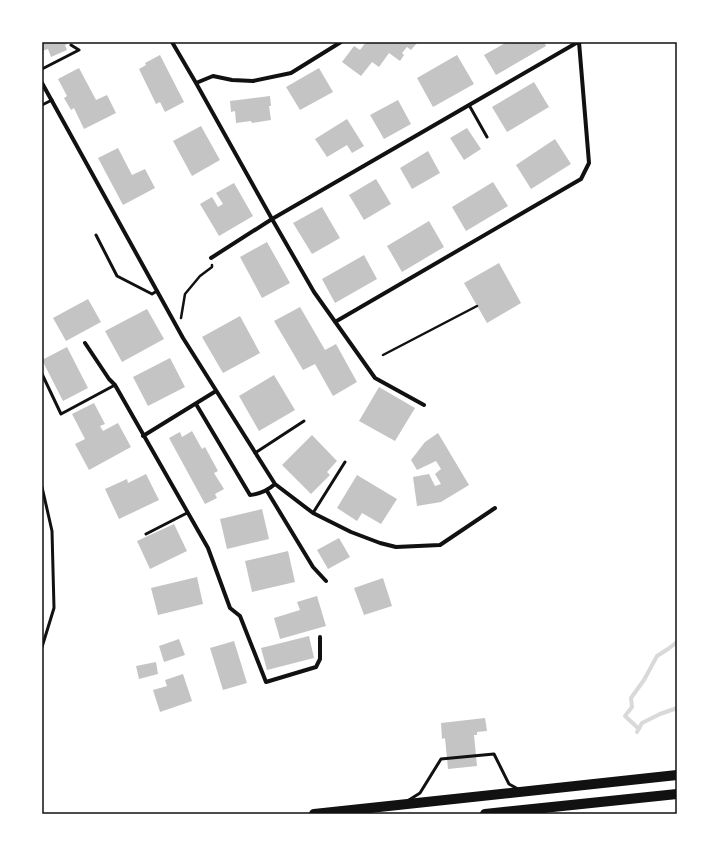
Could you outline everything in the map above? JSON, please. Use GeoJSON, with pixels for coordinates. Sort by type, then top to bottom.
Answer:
{"type":"FeatureCollection","features":[{"type":"Feature","properties":{"kind":"main road"},"geometry":{"type":"LineString","coordinates":[[314,814],[677,775]]}},
{"type":"Feature","properties":{"kind":"main road"},"geometry":{"type":"LineString","coordinates":[[485,814],[552,809],[677,794]]}},
{"type":"Feature","properties":{"kind":"street"},"geometry":{"type":"LineString","coordinates":[[172,42],[314,292],[375,378],[424,405]]}},
{"type":"Feature","properties":{"kind":"street"},"geometry":{"type":"LineString","coordinates":[[196,83],[212,76],[232,80],[253,81],[291,73],[341,42]]}},
{"type":"Feature","properties":{"kind":"street"},"geometry":{"type":"LineString","coordinates":[[211,258],[272,220],[579,42],[589,163],[582,180],[335,322]]}},
{"type":"Feature","properties":{"kind":"street"},"geometry":{"type":"LineString","coordinates":[[42,83],[175,323],[274,484],[313,513],[351,532],[380,543],[396,547],[440,545],[495,508]]}},
{"type":"Feature","properties":{"kind":"street"},"geometry":{"type":"LineString","coordinates":[[85,342],[115,386],[208,548],[230,608],[240,616],[266,682],[316,667],[320,659],[320,637]]}},
{"type":"Feature","properties":{"kind":"street"},"geometry":{"type":"LineString","coordinates":[[143,436],[216,391]]}},
{"type":"Feature","properties":{"kind":"street"},"geometry":{"type":"LineString","coordinates":[[196,404],[250,495],[267,491],[274,484]]}},
{"type":"Feature","properties":{"kind":"street"},"geometry":{"type":"LineString","coordinates":[[267,491],[313,567],[326,581]]}},
{"type":"Feature","properties":{"kind":"lane"},"geometry":{"type":"LineString","coordinates":[[42,69],[79,50],[71,45]]}},
{"type":"Feature","properties":{"kind":"lane"},"geometry":{"type":"LineString","coordinates":[[42,105],[52,100]]}},
{"type":"Feature","properties":{"kind":"lane"},"geometry":{"type":"LineString","coordinates":[[469,105],[487,136]]}},
{"type":"Feature","properties":{"kind":"lane"},"geometry":{"type":"LineString","coordinates":[[96,235],[117,276],[152,294],[157,291]]}},
{"type":"Feature","properties":{"kind":"lane"},"geometry":{"type":"LineString","coordinates":[[42,374],[61,414],[115,386]]}},
{"type":"Feature","properties":{"kind":"lane"},"geometry":{"type":"LineString","coordinates":[[255,453],[304,421]]}},
{"type":"Feature","properties":{"kind":"lane"},"geometry":{"type":"LineString","coordinates":[[313,513],[345,462]]}},
{"type":"Feature","properties":{"kind":"lane"},"geometry":{"type":"LineString","coordinates":[[42,487],[52,531],[54,608],[42,647]]}},
{"type":"Feature","properties":{"kind":"lane"},"geometry":{"type":"LineString","coordinates":[[146,534],[187,513]]}},
{"type":"Feature","properties":{"kind":"lane"},"geometry":{"type":"LineString","coordinates":[[402,804],[420,793],[441,759],[494,754],[509,784],[521,791]]}},
{"type":"Feature","properties":{"kind":"path"},"geometry":{"type":"LineString","coordinates":[[175,323],[181,319],[185,294],[200,276],[212,267],[211,258]]}},
{"type":"Feature","properties":{"kind":"path"},"geometry":{"type":"LineString","coordinates":[[383,355],[478,306]]}},
{"type":"Feature","properties":{"kind":"building"},"geometry":{"type":"Polygon","coordinates":[[[42,42],[71,42],[65,45],[67,50],[51,57],[48,49],[42,51],[42,42]]]}},
{"type":"Feature","properties":{"kind":"building"},"geometry":{"type":"Polygon","coordinates":[[[366,42],[418,42],[411,50],[407,47],[402,53],[404,55],[400,61],[389,53],[379,67],[372,62],[361,76],[342,62],[354,46],[360,50],[366,42]]]}},
{"type":"Feature","properties":{"kind":"building"},"geometry":{"type":"Polygon","coordinates":[[[507,42],[544,42],[546,46],[496,75],[484,55],[507,42]]]}},
{"type":"Feature","properties":{"kind":"building"},"geometry":{"type":"Polygon","coordinates":[[[160,55],[184,102],[165,112],[160,102],[156,104],[139,69],[146,65],[145,63],[160,55]]]}},
{"type":"Feature","properties":{"kind":"building"},"geometry":{"type":"Polygon","coordinates":[[[457,55],[474,84],[433,107],[417,78],[457,55]]]}},
{"type":"Feature","properties":{"kind":"building"},"geometry":{"type":"Polygon","coordinates":[[[79,68],[96,100],[107,95],[116,113],[84,129],[74,108],[71,110],[64,98],[67,96],[58,79],[79,68]]]}},
{"type":"Feature","properties":{"kind":"building"},"geometry":{"type":"Polygon","coordinates":[[[319,68],[333,92],[300,110],[286,87],[319,68]]]}},
{"type":"Feature","properties":{"kind":"building"},"geometry":{"type":"Polygon","coordinates":[[[534,82],[549,107],[507,132],[492,107],[534,82]]]}},
{"type":"Feature","properties":{"kind":"building"},"geometry":{"type":"Polygon","coordinates":[[[270,96],[271,106],[269,106],[271,120],[252,123],[251,121],[236,123],[235,111],[231,112],[230,101],[270,96]]]}},
{"type":"Feature","properties":{"kind":"building"},"geometry":{"type":"Polygon","coordinates":[[[398,100],[411,124],[384,139],[370,115],[398,100]]]}},
{"type":"Feature","properties":{"kind":"building"},"geometry":{"type":"Polygon","coordinates":[[[347,119],[364,146],[352,153],[347,145],[327,157],[315,139],[347,119]]]}},
{"type":"Feature","properties":{"kind":"building"},"geometry":{"type":"Polygon","coordinates":[[[201,126],[220,160],[192,176],[173,141],[201,126]]]}},
{"type":"Feature","properties":{"kind":"building"},"geometry":{"type":"Polygon","coordinates":[[[467,128],[481,149],[464,160],[450,138],[467,128]]]}},
{"type":"Feature","properties":{"kind":"building"},"geometry":{"type":"Polygon","coordinates":[[[555,139],[571,164],[531,189],[516,165],[555,139]]]}},
{"type":"Feature","properties":{"kind":"building"},"geometry":{"type":"Polygon","coordinates":[[[118,148],[132,175],[145,169],[155,188],[123,205],[98,158],[118,148]]]}},
{"type":"Feature","properties":{"kind":"building"},"geometry":{"type":"Polygon","coordinates":[[[428,151],[440,173],[412,189],[400,168],[428,151]]]}},
{"type":"Feature","properties":{"kind":"building"},"geometry":{"type":"Polygon","coordinates":[[[376,179],[391,204],[364,220],[349,195],[376,179]]]}},
{"type":"Feature","properties":{"kind":"building"},"geometry":{"type":"Polygon","coordinates":[[[493,182],[508,206],[466,231],[452,207],[493,182]]]}},
{"type":"Feature","properties":{"kind":"building"},"geometry":{"type":"Polygon","coordinates":[[[234,183],[253,216],[219,236],[200,204],[212,197],[218,207],[223,204],[216,193],[234,183]]]}},
{"type":"Feature","properties":{"kind":"building"},"geometry":{"type":"Polygon","coordinates":[[[322,207],[340,238],[312,254],[293,223],[322,207]]]}},
{"type":"Feature","properties":{"kind":"building"},"geometry":{"type":"Polygon","coordinates":[[[429,221],[444,247],[402,272],[387,246],[429,221]]]}},
{"type":"Feature","properties":{"kind":"building"},"geometry":{"type":"Polygon","coordinates":[[[267,242],[290,283],[262,298],[240,257],[267,242]]]}},
{"type":"Feature","properties":{"kind":"building"},"geometry":{"type":"Polygon","coordinates":[[[364,255],[377,279],[335,303],[322,279],[364,255]]]}},
{"type":"Feature","properties":{"kind":"building"},"geometry":{"type":"Polygon","coordinates":[[[499,263],[521,303],[487,323],[464,283],[499,263]]]}},
{"type":"Feature","properties":{"kind":"building"},"geometry":{"type":"Polygon","coordinates":[[[88,299],[101,322],[66,341],[53,318],[88,299]]]}},
{"type":"Feature","properties":{"kind":"building"},"geometry":{"type":"Polygon","coordinates":[[[300,307],[325,350],[336,344],[357,382],[333,396],[315,364],[303,370],[274,321],[300,307]]]}},
{"type":"Feature","properties":{"kind":"building"},"geometry":{"type":"Polygon","coordinates":[[[147,309],[164,339],[122,362],[105,331],[147,309]]]}},
{"type":"Feature","properties":{"kind":"building"},"geometry":{"type":"Polygon","coordinates":[[[240,316],[260,353],[223,373],[202,337],[240,316]]]}},
{"type":"Feature","properties":{"kind":"building"},"geometry":{"type":"Polygon","coordinates":[[[67,347],[88,388],[63,401],[42,360],[67,347]]]}},
{"type":"Feature","properties":{"kind":"building"},"geometry":{"type":"Polygon","coordinates":[[[170,358],[185,387],[148,406],[133,377],[170,358]]]}},
{"type":"Feature","properties":{"kind":"building"},"geometry":{"type":"Polygon","coordinates":[[[274,375],[295,410],[259,431],[239,396],[274,375]]]}},
{"type":"Feature","properties":{"kind":"building"},"geometry":{"type":"Polygon","coordinates":[[[379,387],[415,408],[395,441],[359,421],[379,387]]]}},
{"type":"Feature","properties":{"kind":"building"},"geometry":{"type":"Polygon","coordinates":[[[94,403],[105,424],[100,426],[103,431],[118,423],[131,447],[89,470],[75,444],[85,439],[72,414],[94,403]]]}},
{"type":"Feature","properties":{"kind":"building"},"geometry":{"type":"Polygon","coordinates":[[[192,431],[202,449],[205,447],[218,471],[214,473],[224,489],[215,494],[217,498],[205,504],[169,438],[180,432],[182,437],[192,431]]]}},
{"type":"Feature","properties":{"kind":"building"},"geometry":{"type":"Polygon","coordinates":[[[438,433],[469,485],[441,502],[417,506],[413,477],[429,474],[435,486],[441,484],[435,474],[441,469],[436,461],[417,470],[411,460],[425,442],[438,433]]]}},
{"type":"Feature","properties":{"kind":"building"},"geometry":{"type":"Polygon","coordinates":[[[312,435],[337,461],[327,472],[330,475],[311,494],[282,465],[312,435]]]}},
{"type":"Feature","properties":{"kind":"building"},"geometry":{"type":"Polygon","coordinates":[[[146,474],[159,500],[119,519],[105,489],[127,479],[128,483],[146,474]]]}},
{"type":"Feature","properties":{"kind":"building"},"geometry":{"type":"Polygon","coordinates":[[[357,475],[397,499],[381,524],[362,513],[357,521],[337,508],[357,475]]]}},
{"type":"Feature","properties":{"kind":"building"},"geometry":{"type":"Polygon","coordinates":[[[262,509],[269,539],[227,549],[220,519],[262,509]]]}},
{"type":"Feature","properties":{"kind":"building"},"geometry":{"type":"Polygon","coordinates":[[[174,524],[187,551],[150,569],[137,541],[174,524]]]}},
{"type":"Feature","properties":{"kind":"building"},"geometry":{"type":"Polygon","coordinates":[[[339,538],[350,557],[328,569],[317,550],[339,538]]]}},
{"type":"Feature","properties":{"kind":"building"},"geometry":{"type":"Polygon","coordinates":[[[288,551],[295,582],[252,592],[245,561],[288,551]]]}},
{"type":"Feature","properties":{"kind":"building"},"geometry":{"type":"Polygon","coordinates":[[[197,577],[203,604],[158,615],[151,588],[197,577]]]}},
{"type":"Feature","properties":{"kind":"building"},"geometry":{"type":"Polygon","coordinates":[[[383,578],[392,606],[364,615],[354,588],[383,578]]]}},
{"type":"Feature","properties":{"kind":"building"},"geometry":{"type":"Polygon","coordinates":[[[317,596],[326,626],[280,639],[274,618],[300,610],[297,602],[317,596]]]}},
{"type":"Feature","properties":{"kind":"building"},"geometry":{"type":"Polygon","coordinates":[[[309,636],[314,658],[267,670],[261,648],[309,636]]]}},
{"type":"Feature","properties":{"kind":"building"},"geometry":{"type":"Polygon","coordinates":[[[179,639],[185,655],[164,662],[159,646],[179,639]]]}},
{"type":"Feature","properties":{"kind":"building"},"geometry":{"type":"Polygon","coordinates":[[[234,641],[247,683],[223,690],[210,648],[234,641]]]}},
{"type":"Feature","properties":{"kind":"building"},"geometry":{"type":"Polygon","coordinates":[[[156,662],[158,674],[139,679],[136,666],[156,662]]]}},
{"type":"Feature","properties":{"kind":"building"},"geometry":{"type":"Polygon","coordinates":[[[183,674],[192,701],[160,712],[153,690],[167,686],[165,680],[183,674]]]}},
{"type":"Feature","properties":{"kind":"building"},"geometry":{"type":"Polygon","coordinates":[[[485,718],[487,731],[477,732],[477,735],[474,735],[477,766],[448,769],[445,738],[442,739],[441,723],[485,718]]]}},
{"type":"Feature","properties":{"kind":"waterway"},"geometry":{"type":"LineString","coordinates":[[639,729],[625,716],[632,707],[631,698],[644,680],[657,656],[677,642]]}},
{"type":"Feature","properties":{"kind":"waterway"},"geometry":{"type":"LineString","coordinates":[[637,732],[642,723],[677,708]]}}]}
